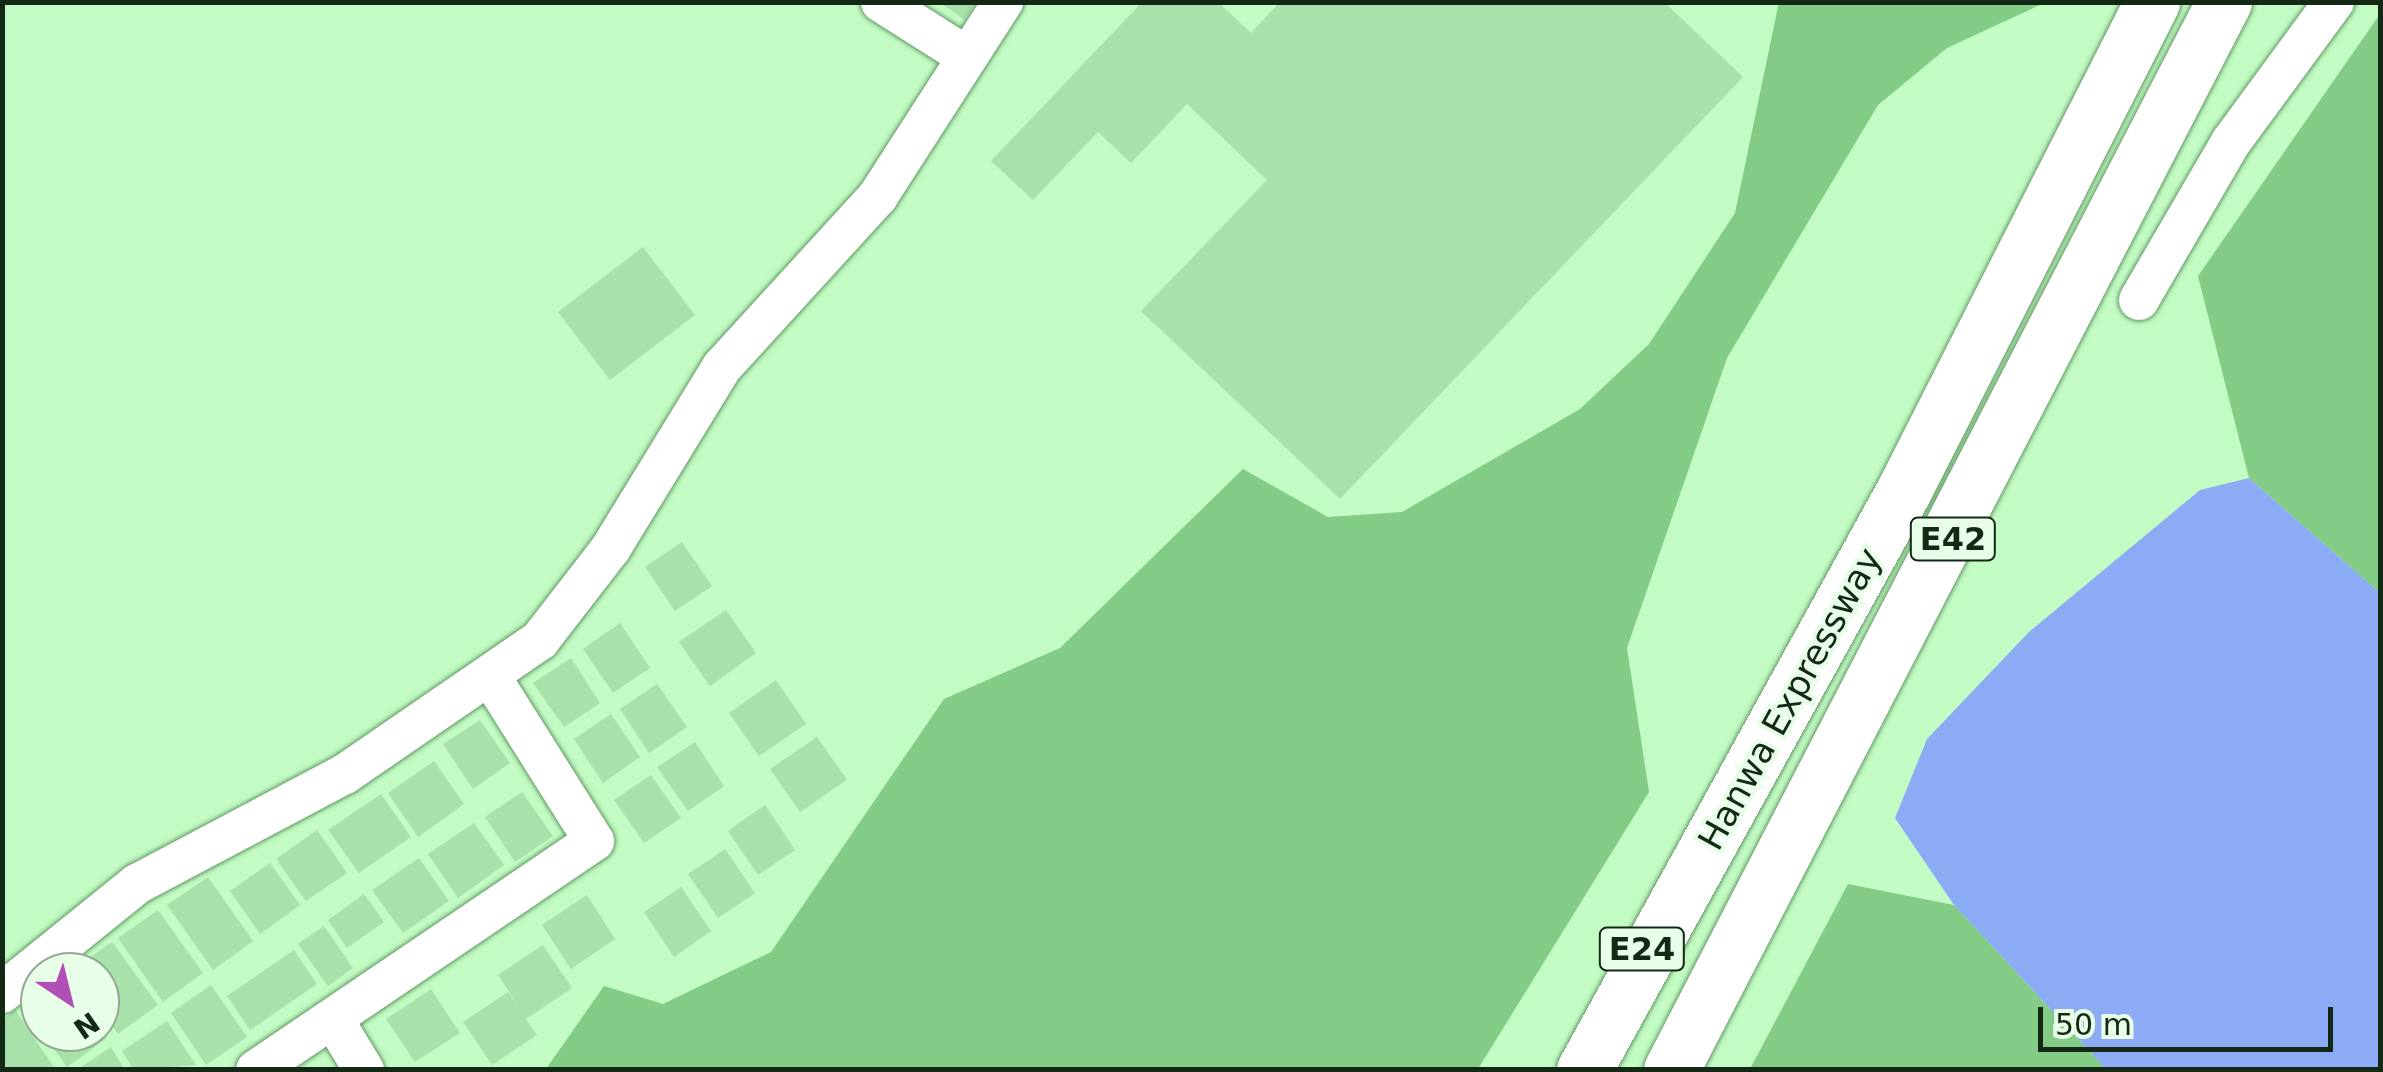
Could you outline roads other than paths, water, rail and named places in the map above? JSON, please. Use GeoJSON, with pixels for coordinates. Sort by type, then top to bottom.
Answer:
{"type":"FeatureCollection","features":[{"type":"Feature","properties":{"kind":"highway","name":"Hanwa Expressway"},"geometry":{"type":"LineString","coordinates":[[1584,1070],[1720,828],[2152,2]]}},
{"type":"Feature","properties":{"kind":"highway","name":"Hanwa Expressway"},"geometry":{"type":"LineString","coordinates":[[1671,1070],[2224,2]]}},
{"type":"Feature","properties":{"kind":"highway","name":"E24"},"geometry":{"type":"LineString","coordinates":[[1563,1070],[1720,828]]}},
{"type":"Feature","properties":{"kind":"street"},"geometry":{"type":"LineString","coordinates":[[881,2],[966,56]]}},
{"type":"Feature","properties":{"kind":"street"},"geometry":{"type":"LineString","coordinates":[[2,993],[137,884],[345,774],[492,679],[540,640],[611,548],[722,368],[878,196],[1002,2]]}},
{"type":"Feature","properties":{"kind":"street"},"geometry":{"type":"LineString","coordinates":[[2139,300],[2232,142],[2334,2]]}},
{"type":"Feature","properties":{"kind":"street"},"geometry":{"type":"LineString","coordinates":[[256,1070],[594,841],[492,679]]}},
{"type":"Feature","properties":{"kind":"street"},"geometry":{"type":"LineString","coordinates":[[333,1020],[364,1070]]}},
{"type":"Feature","properties":{"kind":"water"},"geometry":{"type":"Polygon","coordinates":[[[2249,478],[2380,593],[2380,1069],[2106,1069],[1954,905],[1895,818],[1927,739],[2029,632],[2200,490],[2249,478]]]}}]}
